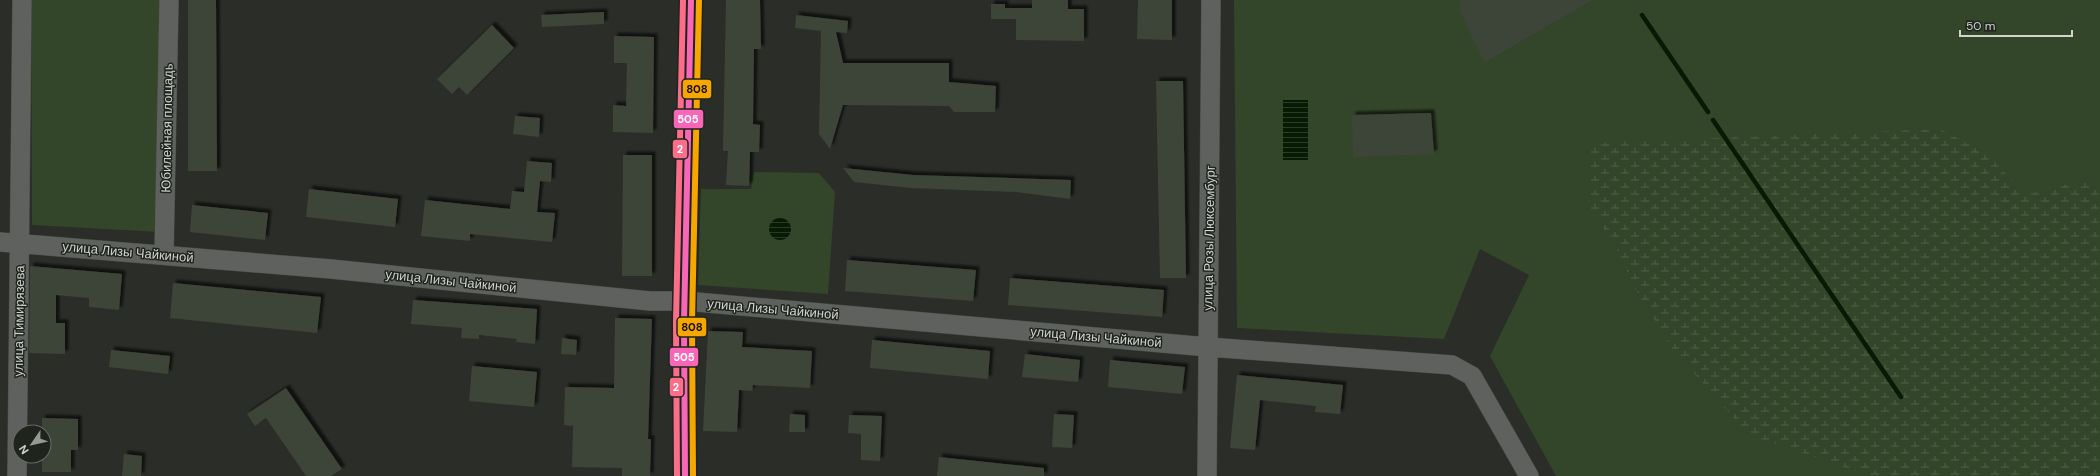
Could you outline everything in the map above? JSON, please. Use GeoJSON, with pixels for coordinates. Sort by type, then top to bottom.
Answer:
{"type":"FeatureCollection","features":[{"type":"Feature","properties":{"kind":"main road"},"geometry":{"type":"LineString","coordinates":[[685,476],[685,301],[692,0]]}},
{"type":"Feature","properties":{"kind":"street","name":"улица Тимирязева"},"geometry":{"type":"LineString","coordinates":[[17,476],[22,166],[22,0]]}},
{"type":"Feature","properties":{"kind":"street","name":"Юбилейная площадь"},"geometry":{"type":"LineString","coordinates":[[164,255],[169,0]]}},
{"type":"Feature","properties":{"kind":"street","name":"улица Розы Люксембург"},"geometry":{"type":"LineString","coordinates":[[1207,476],[1211,0]]}},
{"type":"Feature","properties":{"kind":"street","name":"улица Лизы Чайкиной"},"geometry":{"type":"LineString","coordinates":[[0,242],[331,269],[650,301],[685,301],[1208,347],[1452,365],[1472,376],[1529,476]]}},
{"type":"Feature","properties":{"kind":"green space"},"geometry":{"type":"Polygon","coordinates":[[[31,0],[162,0],[160,232],[32,225],[31,0]]]}},
{"type":"Feature","properties":{"kind":"green space"},"geometry":{"type":"Polygon","coordinates":[[[1234,0],[2100,0],[2100,476],[1556,476],[1490,356],[1529,275],[1480,249],[1444,339],[1237,328],[1234,0]]]}},
{"type":"Feature","properties":{"kind":"green space"},"geometry":{"type":"Polygon","coordinates":[[[1940,129],[1988,154],[2025,195],[2063,185],[2100,181],[2100,476],[1871,476],[1749,435],[1674,351],[1635,289],[1616,247],[1588,206],[1591,143],[1940,129]]]}},
{"type":"Feature","properties":{"kind":"green space"},"geometry":{"type":"Polygon","coordinates":[[[754,172],[819,173],[835,192],[828,294],[698,285],[701,189],[751,189],[754,172]]]}},
{"type":"Feature","properties":{"kind":"shaded area"},"geometry":{"type":"Polygon","coordinates":[[[1283,100],[1308,100],[1308,160],[1283,160],[1283,100]]]}},
{"type":"Feature","properties":{"kind":"shaded area"},"geometry":{"type":"Polygon","coordinates":[[[776,218],[784,218],[791,225],[791,233],[784,240],[776,240],[769,233],[769,225],[776,218]]]}},
{"type":"Feature","properties":{"kind":"building"},"geometry":{"type":"Polygon","coordinates":[[[188,0],[216,0],[217,171],[188,171],[188,0]]]}},
{"type":"Feature","properties":{"kind":"building"},"geometry":{"type":"Polygon","coordinates":[[[726,0],[760,0],[761,49],[754,49],[753,124],[760,125],[759,152],[750,152],[749,186],[726,185],[728,151],[723,151],[726,0]]]}},
{"type":"Feature","properties":{"kind":"building"},"geometry":{"type":"Polygon","coordinates":[[[1032,0],[1068,0],[1068,9],[1084,9],[1084,41],[1016,40],[1016,19],[991,19],[991,4],[1005,4],[1005,8],[1032,8],[1032,0]]]}},
{"type":"Feature","properties":{"kind":"building"},"geometry":{"type":"Polygon","coordinates":[[[1138,0],[1172,0],[1172,40],[1137,39],[1138,0]]]}},
{"type":"Feature","properties":{"kind":"building"},"geometry":{"type":"Polygon","coordinates":[[[1460,0],[1593,0],[1484,63],[1460,11],[1460,0]]]}},
{"type":"Feature","properties":{"kind":"building"},"geometry":{"type":"Polygon","coordinates":[[[604,12],[604,24],[542,27],[541,15],[604,12]]]}},
{"type":"Feature","properties":{"kind":"building"},"geometry":{"type":"Polygon","coordinates":[[[796,15],[848,21],[847,33],[836,32],[843,63],[949,63],[949,82],[996,86],[995,112],[954,112],[949,106],[843,105],[830,149],[819,134],[821,31],[795,28],[796,15]]]}},
{"type":"Feature","properties":{"kind":"building"},"geometry":{"type":"Polygon","coordinates":[[[492,25],[514,48],[467,95],[459,87],[452,94],[437,79],[492,25]]]}},
{"type":"Feature","properties":{"kind":"building"},"geometry":{"type":"Polygon","coordinates":[[[614,36],[654,37],[653,133],[613,132],[613,105],[626,106],[627,63],[614,63],[614,36]]]}},
{"type":"Feature","properties":{"kind":"building"},"geometry":{"type":"Polygon","coordinates":[[[1156,81],[1183,81],[1186,278],[1160,278],[1156,81]]]}},
{"type":"Feature","properties":{"kind":"building"},"geometry":{"type":"Polygon","coordinates":[[[1431,113],[1434,154],[1353,157],[1352,115],[1431,113]]]}},
{"type":"Feature","properties":{"kind":"building"},"geometry":{"type":"Polygon","coordinates":[[[515,116],[540,118],[539,137],[513,134],[515,116]]]}},
{"type":"Feature","properties":{"kind":"building"},"geometry":{"type":"Polygon","coordinates":[[[623,155],[652,155],[652,276],[622,276],[623,155]]]}},
{"type":"Feature","properties":{"kind":"building"},"geometry":{"type":"Polygon","coordinates":[[[527,161],[552,163],[551,182],[540,181],[537,212],[555,213],[552,242],[470,234],[470,241],[421,236],[425,200],[510,209],[512,191],[524,192],[527,161]]]}},
{"type":"Feature","properties":{"kind":"building"},"geometry":{"type":"Polygon","coordinates":[[[843,168],[913,175],[1071,180],[1070,199],[1016,192],[911,188],[854,182],[843,168]]]}},
{"type":"Feature","properties":{"kind":"building"},"geometry":{"type":"Polygon","coordinates":[[[309,189],[398,199],[395,227],[306,217],[309,189]]]}},
{"type":"Feature","properties":{"kind":"building"},"geometry":{"type":"Polygon","coordinates":[[[192,205],[268,213],[265,240],[190,232],[192,205]]]}},
{"type":"Feature","properties":{"kind":"building"},"geometry":{"type":"Polygon","coordinates":[[[847,260],[976,270],[973,301],[845,291],[847,260]]]}},
{"type":"Feature","properties":{"kind":"building"},"geometry":{"type":"Polygon","coordinates":[[[30,266],[122,274],[119,310],[89,307],[89,298],[56,295],[56,323],[65,323],[65,354],[29,353],[30,266]]]}},
{"type":"Feature","properties":{"kind":"building"},"geometry":{"type":"Polygon","coordinates":[[[1010,278],[1164,290],[1162,317],[1008,305],[1010,278]]]}},
{"type":"Feature","properties":{"kind":"building"},"geometry":{"type":"Polygon","coordinates":[[[173,283],[321,297],[317,333],[170,318],[173,283]]]}},
{"type":"Feature","properties":{"kind":"building"},"geometry":{"type":"Polygon","coordinates":[[[413,300],[537,309],[535,344],[516,342],[517,339],[479,335],[479,339],[461,338],[462,328],[411,324],[413,300]]]}},
{"type":"Feature","properties":{"kind":"building"},"geometry":{"type":"Polygon","coordinates":[[[615,318],[652,319],[648,439],[651,439],[650,476],[622,476],[622,468],[572,467],[573,426],[564,425],[565,387],[614,388],[615,318]]]}},
{"type":"Feature","properties":{"kind":"building"},"geometry":{"type":"Polygon","coordinates":[[[708,331],[743,332],[742,347],[812,351],[810,388],[753,385],[752,391],[739,390],[737,432],[703,431],[708,331]]]}},
{"type":"Feature","properties":{"kind":"building"},"geometry":{"type":"Polygon","coordinates":[[[562,338],[577,340],[576,355],[561,354],[562,338]]]}},
{"type":"Feature","properties":{"kind":"building"},"geometry":{"type":"Polygon","coordinates":[[[872,340],[990,351],[988,379],[870,368],[872,340]]]}},
{"type":"Feature","properties":{"kind":"building"},"geometry":{"type":"Polygon","coordinates":[[[111,350],[170,356],[168,374],[109,367],[111,350]]]}},
{"type":"Feature","properties":{"kind":"building"},"geometry":{"type":"Polygon","coordinates":[[[1025,354],[1080,360],[1078,382],[1022,377],[1025,354]]]}},
{"type":"Feature","properties":{"kind":"building"},"geometry":{"type":"Polygon","coordinates":[[[1110,360],[1185,367],[1182,394],[1108,387],[1110,360]]]}},
{"type":"Feature","properties":{"kind":"building"},"geometry":{"type":"Polygon","coordinates":[[[472,366],[537,372],[534,407],[469,401],[472,366]]]}},
{"type":"Feature","properties":{"kind":"building"},"geometry":{"type":"Polygon","coordinates":[[[1237,375],[1343,385],[1340,414],[1315,412],[1316,406],[1260,400],[1255,450],[1230,448],[1237,375]]]}},
{"type":"Feature","properties":{"kind":"building"},"geometry":{"type":"Polygon","coordinates":[[[286,388],[342,469],[331,476],[306,476],[266,418],[255,426],[247,414],[286,388]]]}},
{"type":"Feature","properties":{"kind":"building"},"geometry":{"type":"Polygon","coordinates":[[[790,414],[805,415],[805,432],[789,432],[790,414]]]}},
{"type":"Feature","properties":{"kind":"building"},"geometry":{"type":"Polygon","coordinates":[[[1054,414],[1074,415],[1072,448],[1052,447],[1054,414]]]}},
{"type":"Feature","properties":{"kind":"building"},"geometry":{"type":"Polygon","coordinates":[[[849,415],[882,416],[880,461],[861,460],[861,434],[848,433],[849,415]]]}},
{"type":"Feature","properties":{"kind":"building"},"geometry":{"type":"Polygon","coordinates":[[[42,418],[78,419],[78,450],[71,450],[71,472],[42,472],[42,464],[52,464],[52,424],[42,424],[42,418]]]}},
{"type":"Feature","properties":{"kind":"building"},"geometry":{"type":"Polygon","coordinates":[[[124,454],[142,456],[141,476],[122,476],[124,454]]]}},
{"type":"Feature","properties":{"kind":"building"},"geometry":{"type":"Polygon","coordinates":[[[939,457],[1044,468],[1044,476],[937,476],[939,457]]]}},
{"type":"Feature","properties":{"kind":"waterway"},"geometry":{"type":"LineString","coordinates":[[1642,15],[1708,112]]}},
{"type":"Feature","properties":{"kind":"waterway"},"geometry":{"type":"LineString","coordinates":[[1713,120],[1901,397]]}},
{"type":"Feature","properties":{"kind":"transit line","name":"2"},"geometry":{"type":"LineString","coordinates":[[677,476],[676,322],[683,0]]}},
{"type":"Feature","properties":{"kind":"transit line","name":"505"},"geometry":{"type":"LineString","coordinates":[[685,476],[684,322],[691,0]]}},
{"type":"Feature","properties":{"kind":"transit line","name":"808"},"geometry":{"type":"LineString","coordinates":[[693,476],[692,322],[699,0]]}}]}
